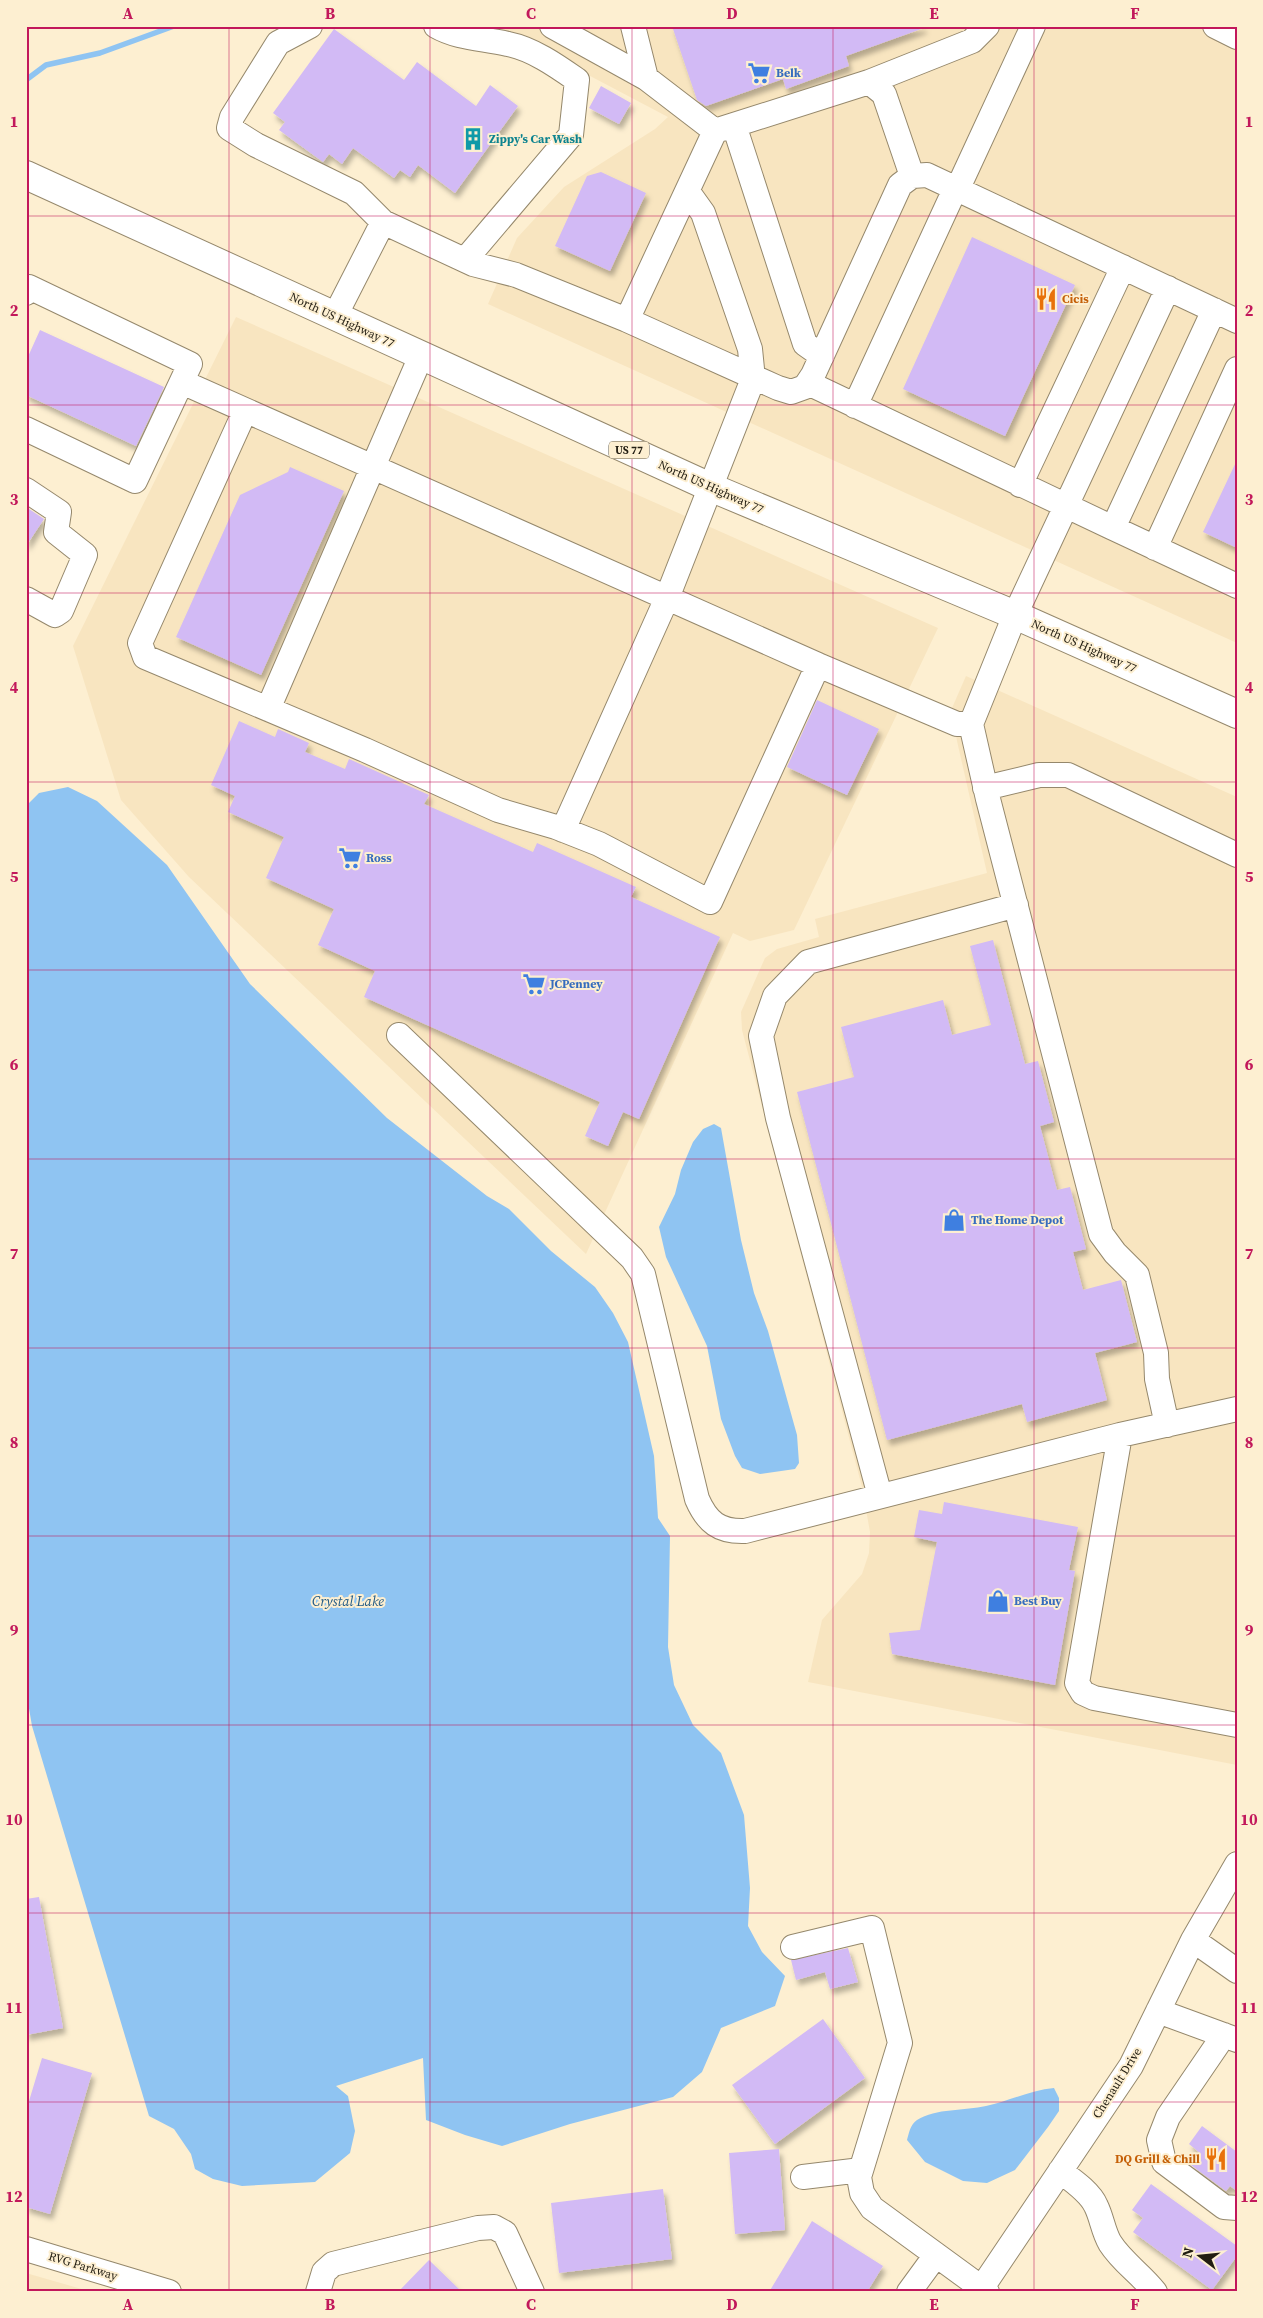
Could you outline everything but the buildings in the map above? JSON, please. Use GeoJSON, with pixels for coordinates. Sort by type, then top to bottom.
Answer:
{"type":"FeatureCollection","features":[{"type":"Feature","properties":{"kind":"main road","name":"North US Highway 77"},"geometry":{"type":"LineString","coordinates":[[28,181],[335,316],[710,487],[1015,616],[1237,714]]}},
{"type":"Feature","properties":{"kind":"street"},"geometry":{"type":"LineString","coordinates":[[310,26],[278,43],[232,117],[229,128],[256,145],[354,193],[383,222],[465,260],[516,275],[627,320],[753,379],[791,392],[805,387],[808,383],[900,185],[912,176],[927,175],[957,187],[1237,321]]}},
{"type":"Feature","properties":{"kind":"street"},"geometry":{"type":"LineString","coordinates":[[436,26],[450,34],[510,44],[548,60],[578,80],[571,135],[465,260]]}},
{"type":"Feature","properties":{"kind":"street"},"geometry":{"type":"LineString","coordinates":[[552,26],[646,78],[724,128],[805,344],[822,356]]}},
{"type":"Feature","properties":{"kind":"street"},"geometry":{"type":"LineString","coordinates":[[633,26],[646,78]]}},
{"type":"Feature","properties":{"kind":"street"},"geometry":{"type":"LineString","coordinates":[[627,320],[688,192],[724,128],[869,82],[972,41],[988,26]]}},
{"type":"Feature","properties":{"kind":"street"},"geometry":{"type":"LineString","coordinates":[[855,406],[1033,26]]}},
{"type":"Feature","properties":{"kind":"street"},"geometry":{"type":"LineString","coordinates":[[1215,26],[1237,36]]}},
{"type":"Feature","properties":{"kind":"street"},"geometry":{"type":"LineString","coordinates":[[869,82],[884,94],[912,176]]}},
{"type":"Feature","properties":{"kind":"street"},"geometry":{"type":"LineString","coordinates":[[563,830],[667,598],[753,379],[750,349],[702,213],[688,192]]}},
{"type":"Feature","properties":{"kind":"street"},"geometry":{"type":"LineString","coordinates":[[335,316],[383,222]]}},
{"type":"Feature","properties":{"kind":"street"},"geometry":{"type":"LineString","coordinates":[[1020,485],[1123,267]]}},
{"type":"Feature","properties":{"kind":"street"},"geometry":{"type":"LineString","coordinates":[[26,293],[29,287],[190,364],[135,481],[26,429]]}},
{"type":"Feature","properties":{"kind":"street"},"geometry":{"type":"LineString","coordinates":[[1167,1424],[1157,1379],[1156,1353],[1137,1275],[1115,1253],[1102,1234],[985,788],[971,724],[1015,616],[1168,288]]}},
{"type":"Feature","properties":{"kind":"street"},"geometry":{"type":"LineString","coordinates":[[1113,528],[1214,310]]}},
{"type":"Feature","properties":{"kind":"street"},"geometry":{"type":"LineString","coordinates":[[268,709],[421,356]]}},
{"type":"Feature","properties":{"kind":"street"},"geometry":{"type":"LineString","coordinates":[[1155,548],[1237,369]]}},
{"type":"Feature","properties":{"kind":"street"},"geometry":{"type":"LineString","coordinates":[[182,382],[818,665],[957,724],[971,724]]}},
{"type":"Feature","properties":{"kind":"street"},"geometry":{"type":"LineString","coordinates":[[808,383],[1065,507],[1237,586]]}},
{"type":"Feature","properties":{"kind":"street"},"geometry":{"type":"LineString","coordinates":[[245,411],[140,643],[145,657],[498,810],[563,830],[615,851],[710,902],[818,665]]}},
{"type":"Feature","properties":{"kind":"street"},"geometry":{"type":"LineString","coordinates":[[26,490],[59,512],[56,532],[85,555],[61,612],[55,615],[26,599]]}},
{"type":"Feature","properties":{"kind":"street"},"geometry":{"type":"LineString","coordinates":[[985,788],[1039,775],[1068,775],[1237,855]]}},
{"type":"Feature","properties":{"kind":"street"},"geometry":{"type":"LineString","coordinates":[[880,1496],[778,1118],[761,1036],[774,996],[808,962],[1016,905]]}},
{"type":"Feature","properties":{"kind":"street"},"geometry":{"type":"LineString","coordinates":[[399,1036],[632,1258],[643,1274],[697,1499],[703,1513],[714,1526],[731,1532],[745,1531],[1120,1435],[1237,1409]]}},
{"type":"Feature","properties":{"kind":"street"},"geometry":{"type":"LineString","coordinates":[[1120,1435],[1077,1683],[1083,1693],[1094,1698],[1237,1725]]}},
{"type":"Feature","properties":{"kind":"street","name":"Chenault Drive"},"geometry":{"type":"LineString","coordinates":[[982,2290],[1060,2170],[1131,2066],[1193,1940],[1237,1864]]}},
{"type":"Feature","properties":{"kind":"street"},"geometry":{"type":"LineString","coordinates":[[793,1947],[872,1928],[900,2043],[859,2177],[862,2193],[872,2208],[982,2290]]}},
{"type":"Feature","properties":{"kind":"street"},"geometry":{"type":"LineString","coordinates":[[1193,1940],[1237,1971]]}},
{"type":"Feature","properties":{"kind":"street"},"geometry":{"type":"LineString","coordinates":[[1158,2011],[1230,2037],[1168,2117],[1159,2140],[1164,2162],[1224,2207],[1237,2208]]}},
{"type":"Feature","properties":{"kind":"street"},"geometry":{"type":"LineString","coordinates":[[803,2176],[861,2170]]}},
{"type":"Feature","properties":{"kind":"street"},"geometry":{"type":"LineString","coordinates":[[1060,2170],[1082,2189],[1096,2205],[1110,2242],[1122,2259],[1145,2278],[1154,2292]]}},
{"type":"Feature","properties":{"kind":"street"},"geometry":{"type":"LineString","coordinates":[[318,2292],[324,2272],[333,2264],[478,2228],[494,2227],[505,2233],[532,2292]]}},
{"type":"Feature","properties":{"kind":"street","name":"RVG Parkway"},"geometry":{"type":"LineString","coordinates":[[26,2249],[169,2292]]}},
{"type":"Feature","properties":{"kind":"street"},"geometry":{"type":"LineString","coordinates":[[909,2292],[936,2255]]}},
{"type":"Feature","properties":{"kind":"shaded area"},"geometry":{"type":"Polygon","coordinates":[[[495,26],[1237,26],[1237,643],[488,304],[517,238],[564,187],[655,129],[668,117],[495,26]]]}},
{"type":"Feature","properties":{"kind":"shaded area"},"geometry":{"type":"Polygon","coordinates":[[[236,317],[938,628],[794,930],[750,941],[733,933],[586,1254],[189,877],[121,800],[73,646],[236,317]]]}},
{"type":"Feature","properties":{"kind":"shaded area"},"geometry":{"type":"Polygon","coordinates":[[[966,676],[1237,797],[1237,1765],[808,1682],[822,1620],[862,1574],[869,1553],[870,1532],[862,1487],[742,1030],[741,1012],[765,958],[777,949],[819,937],[815,919],[987,873],[957,741],[952,708],[966,676]]]}},
{"type":"Feature","properties":{"kind":"shaded area"},"geometry":{"type":"Polygon","coordinates":[[[26,2273],[92,2292],[26,2292],[26,2273]]]}},
{"type":"Feature","properties":{"kind":"water","name":"Crystal Lake"},"geometry":{"type":"Polygon","coordinates":[[[68,787],[97,801],[167,865],[250,984],[387,1118],[487,1196],[509,1209],[551,1251],[595,1287],[613,1313],[628,1342],[654,1456],[658,1518],[670,1536],[668,1647],[674,1685],[693,1725],[721,1753],[744,1815],[750,1888],[748,1926],[762,1952],[785,1976],[775,2006],[721,2028],[702,2072],[673,2097],[570,2124],[502,2146],[465,2135],[426,2120],[423,2058],[336,2086],[348,2096],[355,2131],[350,2153],[315,2182],[242,2186],[213,2179],[195,2169],[191,2154],[174,2129],[149,2116],[32,1726],[26,1691],[26,806],[39,793],[68,787]]]}},
{"type":"Feature","properties":{"kind":"water"},"geometry":{"type":"Polygon","coordinates":[[[714,1124],[721,1128],[741,1240],[754,1293],[768,1331],[797,1435],[799,1463],[795,1469],[760,1474],[742,1468],[735,1456],[721,1419],[707,1346],[666,1257],[659,1227],[675,1194],[681,1170],[693,1142],[703,1129],[714,1124]]]}},
{"type":"Feature","properties":{"kind":"water"},"geometry":{"type":"Polygon","coordinates":[[[1054,2088],[1059,2098],[1059,2111],[1048,2127],[1015,2170],[987,2183],[963,2181],[925,2162],[907,2140],[913,2124],[917,2120],[933,2113],[978,2108],[1054,2088]]]}},
{"type":"Feature","properties":{"kind":"waterway"},"geometry":{"type":"LineString","coordinates":[[26,80],[46,65],[100,53],[174,26]]}},
{"type":"Feature","properties":{"kind":"place","name":"Belk"},"geometry":{"type":"Point","coordinates":[759,73]}},
{"type":"Feature","properties":{"kind":"place","name":"Zippy's Car Wash"},"geometry":{"type":"Point","coordinates":[473,139]}},
{"type":"Feature","properties":{"kind":"place","name":"Cicis"},"geometry":{"type":"Point","coordinates":[1046,299]}},
{"type":"Feature","properties":{"kind":"place","name":"Ross"},"geometry":{"type":"Point","coordinates":[350,858]}},
{"type":"Feature","properties":{"kind":"place","name":"JCPenney"},"geometry":{"type":"Point","coordinates":[534,984]}},
{"type":"Feature","properties":{"kind":"place","name":"The Home Depot"},"geometry":{"type":"Point","coordinates":[954,1220]}},
{"type":"Feature","properties":{"kind":"place","name":"Best Buy"},"geometry":{"type":"Point","coordinates":[998,1601]}},
{"type":"Feature","properties":{"kind":"place","name":"DQ Grill & Chill"},"geometry":{"type":"Point","coordinates":[1216,2159]}}]}
